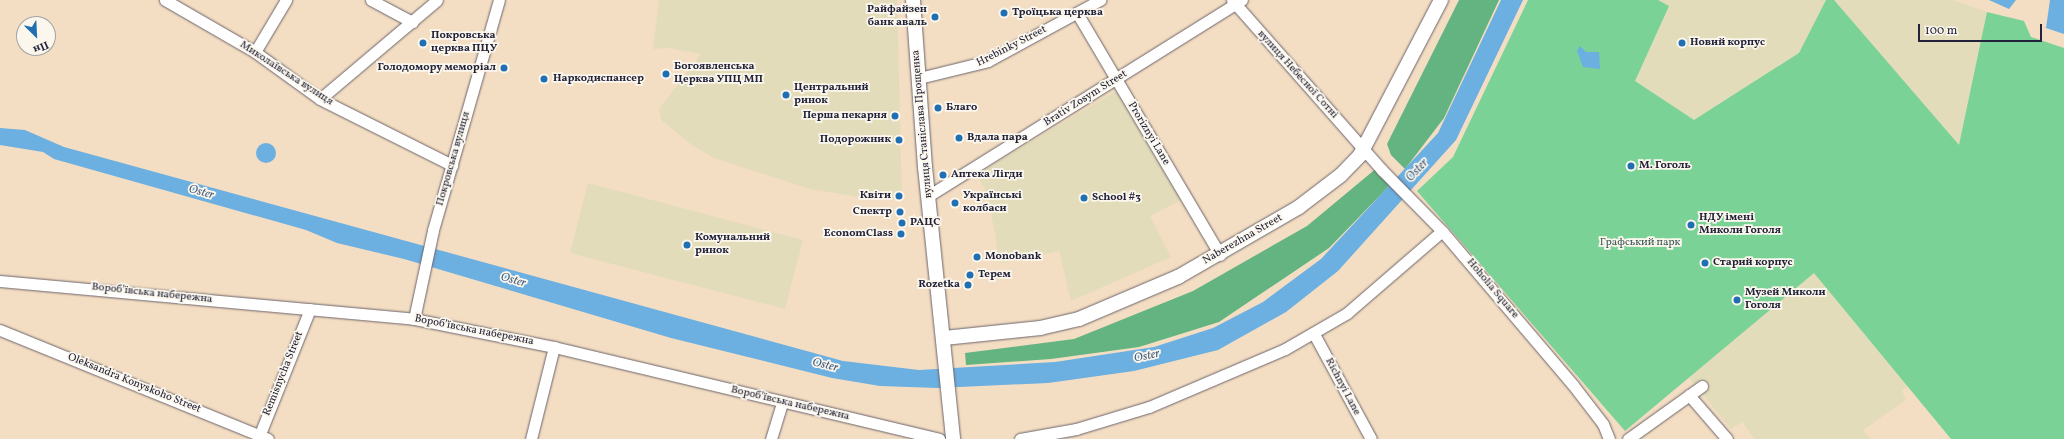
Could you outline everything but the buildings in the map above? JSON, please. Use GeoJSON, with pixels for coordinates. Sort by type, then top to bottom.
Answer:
{"type":"FeatureCollection","features":[{"type":"Feature","properties":{"kind":"main road","name":"вулиця Станіслава Прощенка"},"geometry":{"type":"LineString","coordinates":[[913,0],[928,196],[944,338],[953,439]]}},
{"type":"Feature","properties":{"kind":"main road","name":"Naberezhna Street"},"geometry":{"type":"LineString","coordinates":[[944,338],[1034,329],[1079,319],[1220,255],[1318,193],[1364,149],[1441,0]]}},
{"type":"Feature","properties":{"kind":"street","name":"Миколаївська вулиця"},"geometry":{"type":"LineString","coordinates":[[165,0],[255,52],[320,98],[452,165]]}},
{"type":"Feature","properties":{"kind":"street"},"geometry":{"type":"LineString","coordinates":[[255,52],[286,0]]}},
{"type":"Feature","properties":{"kind":"street"},"geometry":{"type":"LineString","coordinates":[[371,0],[412,22]]}},
{"type":"Feature","properties":{"kind":"street"},"geometry":{"type":"LineString","coordinates":[[320,98],[437,0]]}},
{"type":"Feature","properties":{"kind":"street","name":"Покровська вулиця"},"geometry":{"type":"LineString","coordinates":[[414,319],[433,230],[499,0]]}},
{"type":"Feature","properties":{"kind":"street","name":"Hrebinky Street"},"geometry":{"type":"LineString","coordinates":[[919,78],[973,67],[1100,0]]}},
{"type":"Feature","properties":{"kind":"street","name":"вулиця Небесної Сотні"},"geometry":{"type":"LineString","coordinates":[[1236,1],[1364,149]]}},
{"type":"Feature","properties":{"kind":"street","name":"Brativ Zosym Street"},"geometry":{"type":"LineString","coordinates":[[928,196],[1116,80],[1236,1]]}},
{"type":"Feature","properties":{"kind":"street","name":"Proriznyi Lane"},"geometry":{"type":"LineString","coordinates":[[1077,13],[1220,255]]}},
{"type":"Feature","properties":{"kind":"street","name":"Hoholia Square"},"geometry":{"type":"LineString","coordinates":[[1364,149],[1382,170],[1442,231],[1573,385],[1603,424],[1609,439]]}},
{"type":"Feature","properties":{"kind":"street"},"geometry":{"type":"LineString","coordinates":[[1020,439],[1089,425],[1169,400],[1314,334],[1382,286],[1442,231]]}},
{"type":"Feature","properties":{"kind":"street","name":"Воробʼївська набережна"},"geometry":{"type":"LineString","coordinates":[[0,281],[414,319],[554,348],[939,439]]}},
{"type":"Feature","properties":{"kind":"street","name":"Remisnycha Street"},"geometry":{"type":"LineString","coordinates":[[262,438],[310,309]]}},
{"type":"Feature","properties":{"kind":"street","name":"Oleksandra Konyskoho Street"},"geometry":{"type":"LineString","coordinates":[[0,330],[262,438]]}},
{"type":"Feature","properties":{"kind":"street","name":"Richnyi Lane"},"geometry":{"type":"LineString","coordinates":[[1314,334],[1371,439]]}},
{"type":"Feature","properties":{"kind":"street"},"geometry":{"type":"LineString","coordinates":[[531,439],[554,348]]}},
{"type":"Feature","properties":{"kind":"street"},"geometry":{"type":"LineString","coordinates":[[1628,439],[1702,386]]}},
{"type":"Feature","properties":{"kind":"street"},"geometry":{"type":"LineString","coordinates":[[1689,395],[1727,439]]}},
{"type":"Feature","properties":{"kind":"street"},"geometry":{"type":"LineString","coordinates":[[771,439],[782,403]]}},
{"type":"Feature","properties":{"kind":"shaded area","name":"Центральний ринок"},"geometry":{"type":"Polygon","coordinates":[[[659,0],[897,0],[902,200],[865,198],[810,189],[714,158],[692,145],[661,120],[659,109],[701,54],[668,48],[653,49],[659,0]]]}},
{"type":"Feature","properties":{"kind":"shaded area","name":"Графський парк"},"geometry":{"type":"Polygon","coordinates":[[[1551,0],[1953,0],[2027,26],[2040,143],[1928,371],[1902,391],[1906,400],[1863,430],[1870,439],[1755,439],[1742,422],[1731,429],[1603,273],[1551,0]]]}},
{"type":"Feature","properties":{"kind":"shaded area","name":"School #3"},"geometry":{"type":"Polygon","coordinates":[[[1116,91],[1181,200],[1150,216],[1171,257],[1071,301],[1059,251],[1000,263],[988,196],[977,174],[1116,91]]]}},
{"type":"Feature","properties":{"kind":"shaded area","name":"Комунальний ринок"},"geometry":{"type":"Polygon","coordinates":[[[588,183],[803,240],[785,309],[570,253],[588,183]]]}},
{"type":"Feature","properties":{"kind":"green space"},"geometry":{"type":"Polygon","coordinates":[[[1459,0],[1499,0],[1444,118],[1405,169],[1391,155],[1387,144],[1459,0]]]}},
{"type":"Feature","properties":{"kind":"green space","name":"Графський парк"},"geometry":{"type":"Polygon","coordinates":[[[1528,0],[1658,0],[1669,6],[1635,81],[1694,120],[1799,53],[1826,0],[1834,0],[1959,145],[1987,12],[2024,21],[2031,37],[2064,48],[2064,439],[1951,439],[1814,273],[1625,431],[1417,191],[1453,157],[1528,0]]]}},
{"type":"Feature","properties":{"kind":"green space"},"geometry":{"type":"Polygon","coordinates":[[[1378,167],[1392,183],[1329,248],[1219,322],[1139,347],[1051,359],[966,365],[965,353],[1074,339],[1193,291],[1307,226],[1378,167]]]}},
{"type":"Feature","properties":{"kind":"water","name":"Oster"},"geometry":{"type":"Polygon","coordinates":[[[1501,0],[1523,0],[1456,140],[1338,271],[1286,312],[1218,350],[1134,371],[1048,383],[938,388],[880,386],[832,378],[671,338],[404,259],[337,243],[306,230],[54,159],[43,152],[0,145],[0,128],[25,130],[64,147],[843,361],[919,370],[1055,362],[1154,347],[1213,328],[1263,302],[1321,259],[1438,133],[1501,0]]]}},
{"type":"Feature","properties":{"kind":"water"},"geometry":{"type":"Polygon","coordinates":[[[1989,0],[2016,0],[2009,9],[1989,0]]]}},
{"type":"Feature","properties":{"kind":"water"},"geometry":{"type":"Polygon","coordinates":[[[2050,0],[2064,0],[2064,34],[2046,28],[2050,0]]]}},
{"type":"Feature","properties":{"kind":"water"},"geometry":{"type":"Polygon","coordinates":[[[1580,46],[1586,52],[1599,52],[1600,69],[1583,67],[1577,51],[1580,46]]]}},
{"type":"Feature","properties":{"kind":"water"},"geometry":{"type":"Polygon","coordinates":[[[266,143],[273,146],[276,153],[273,160],[266,163],[259,160],[256,153],[259,146],[266,143]]]}},
{"type":"Feature","properties":{"kind":"place","name":"Троїцька церква"},"geometry":{"type":"Point","coordinates":[1004,13]}},
{"type":"Feature","properties":{"kind":"place","name":"Райфайзен банк аваль"},"geometry":{"type":"Point","coordinates":[935,17]}},
{"type":"Feature","properties":{"kind":"place","name":"Покровська церква ПЦУ"},"geometry":{"type":"Point","coordinates":[423,43]}},
{"type":"Feature","properties":{"kind":"place","name":"Новий корпус"},"geometry":{"type":"Point","coordinates":[1682,43]}},
{"type":"Feature","properties":{"kind":"place","name":"Голодомору меморіал"},"geometry":{"type":"Point","coordinates":[504,68]}},
{"type":"Feature","properties":{"kind":"place","name":"Богоявленська Церква УПЦ МП"},"geometry":{"type":"Point","coordinates":[666,74]}},
{"type":"Feature","properties":{"kind":"place","name":"Наркодиспансер"},"geometry":{"type":"Point","coordinates":[544,79]}},
{"type":"Feature","properties":{"kind":"place","name":"Центральний ринок"},"geometry":{"type":"Point","coordinates":[786,95]}},
{"type":"Feature","properties":{"kind":"place","name":"Благо"},"geometry":{"type":"Point","coordinates":[938,108]}},
{"type":"Feature","properties":{"kind":"place","name":"Перша пекарня"},"geometry":{"type":"Point","coordinates":[895,116]}},
{"type":"Feature","properties":{"kind":"place","name":"Вдала пара"},"geometry":{"type":"Point","coordinates":[959,138]}},
{"type":"Feature","properties":{"kind":"place","name":"Подорожник"},"geometry":{"type":"Point","coordinates":[899,140]}},
{"type":"Feature","properties":{"kind":"place","name":"М. Гоголь"},"geometry":{"type":"Point","coordinates":[1631,166]}},
{"type":"Feature","properties":{"kind":"place","name":"Аптека Лігди"},"geometry":{"type":"Point","coordinates":[943,175]}},
{"type":"Feature","properties":{"kind":"place","name":"Квіти"},"geometry":{"type":"Point","coordinates":[899,196]}},
{"type":"Feature","properties":{"kind":"place","name":"School #3"},"geometry":{"type":"Point","coordinates":[1084,198]}},
{"type":"Feature","properties":{"kind":"place","name":"Українські колбаси"},"geometry":{"type":"Point","coordinates":[955,203]}},
{"type":"Feature","properties":{"kind":"place","name":"Спектр"},"geometry":{"type":"Point","coordinates":[900,212]}},
{"type":"Feature","properties":{"kind":"place","name":"РАЦС"},"geometry":{"type":"Point","coordinates":[902,223]}},
{"type":"Feature","properties":{"kind":"place","name":"НДУ імені Миколи Гоголя"},"geometry":{"type":"Point","coordinates":[1691,225]}},
{"type":"Feature","properties":{"kind":"place","name":"EconomClass"},"geometry":{"type":"Point","coordinates":[901,234]}},
{"type":"Feature","properties":{"kind":"place","name":"Комунальний ринок"},"geometry":{"type":"Point","coordinates":[687,245]}},
{"type":"Feature","properties":{"kind":"place","name":"Monobank"},"geometry":{"type":"Point","coordinates":[977,257]}},
{"type":"Feature","properties":{"kind":"place","name":"Старий корпус"},"geometry":{"type":"Point","coordinates":[1705,263]}},
{"type":"Feature","properties":{"kind":"place","name":"Терем"},"geometry":{"type":"Point","coordinates":[970,275]}},
{"type":"Feature","properties":{"kind":"place","name":"Rozetka"},"geometry":{"type":"Point","coordinates":[968,285]}},
{"type":"Feature","properties":{"kind":"place","name":"Музей Миколи Гоголя"},"geometry":{"type":"Point","coordinates":[1737,300]}}]}
